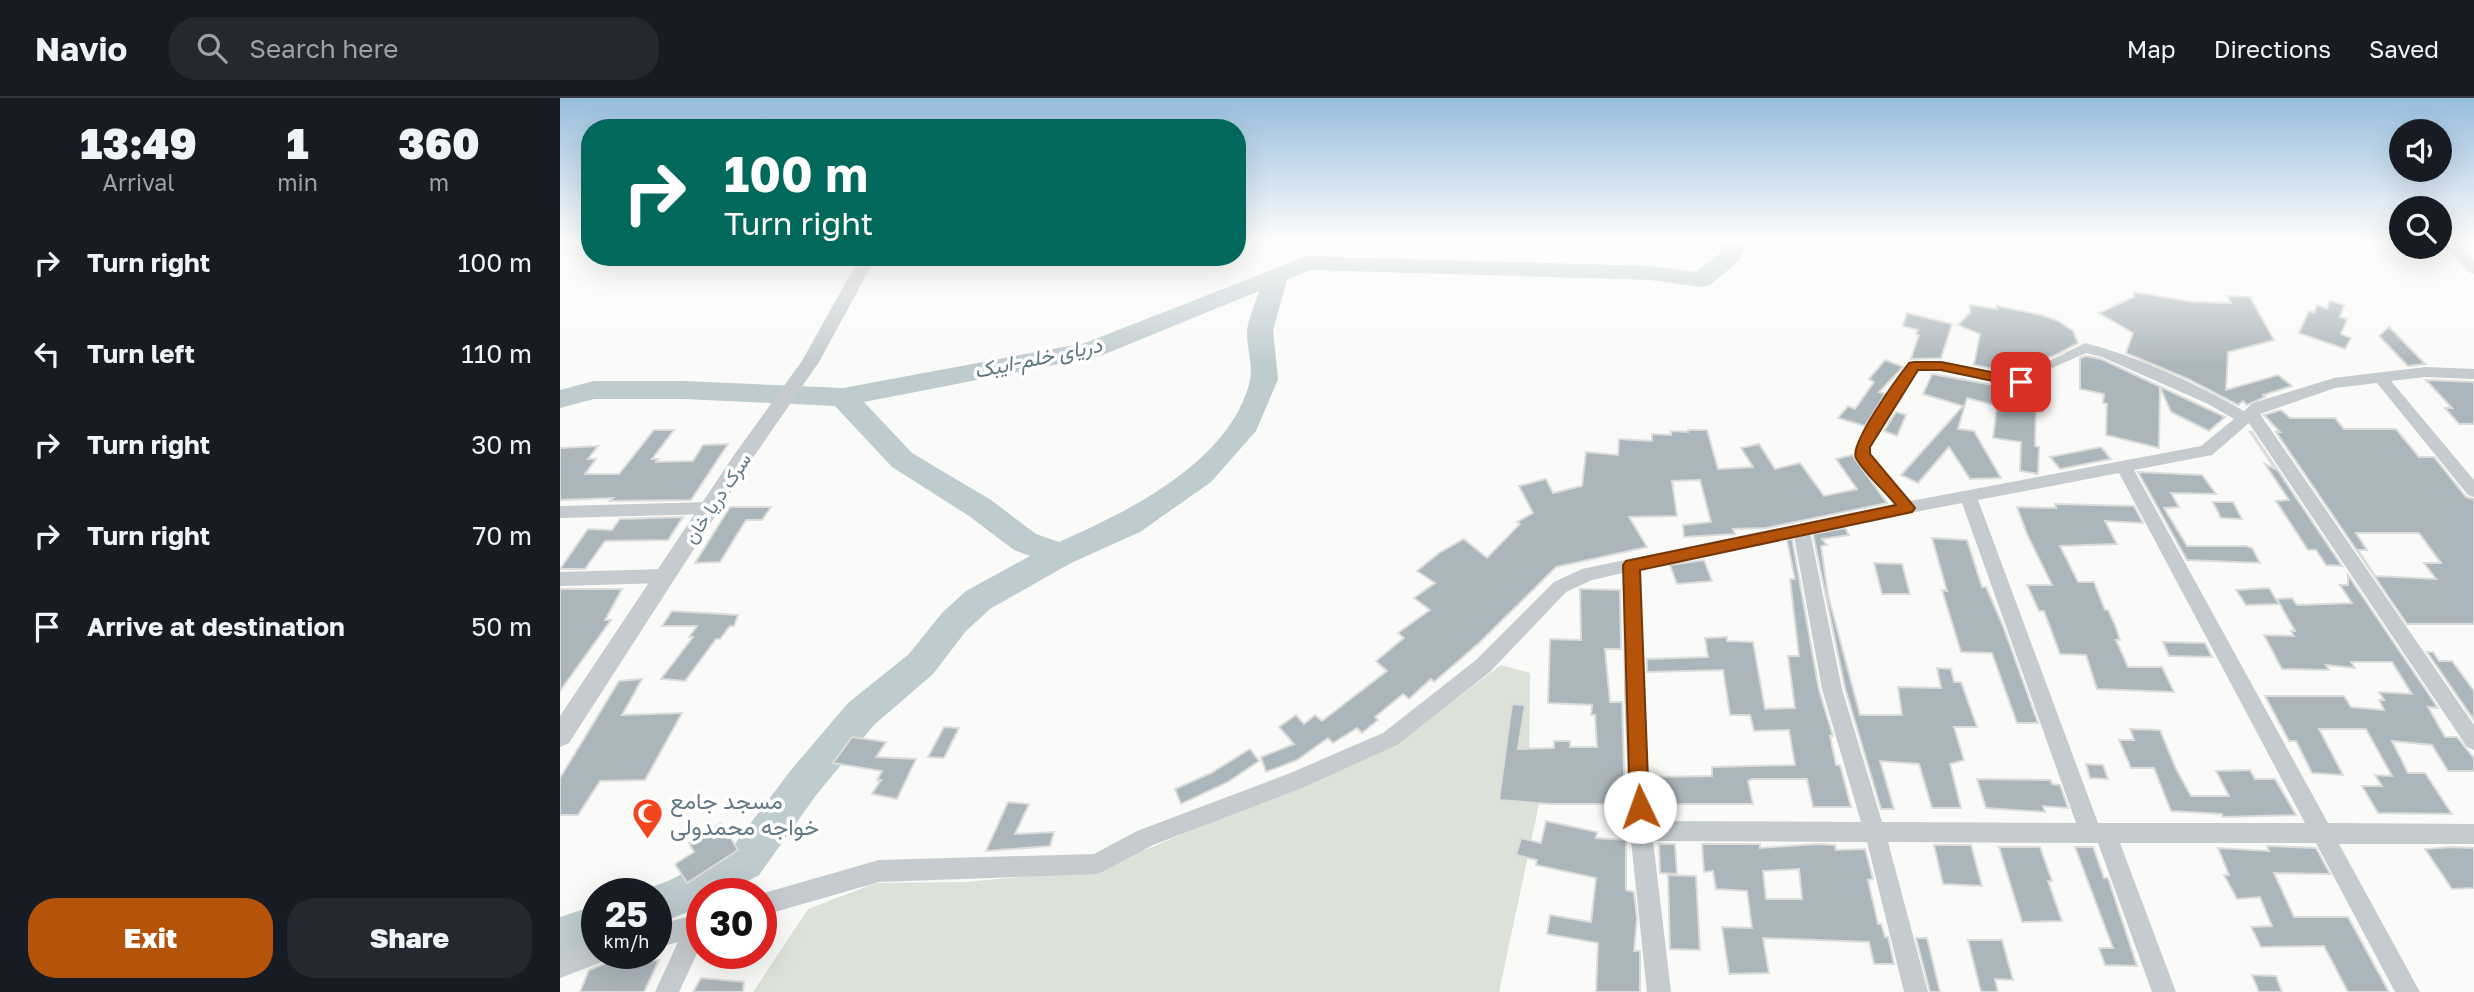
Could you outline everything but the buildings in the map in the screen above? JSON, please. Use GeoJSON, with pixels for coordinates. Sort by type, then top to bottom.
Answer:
{"type":"FeatureCollection","features":[{"type":"Feature","properties":{"kind":"street","name":"سرک دریا خان"},"geometry":{"type":"LineString","coordinates":[[560,736],[741,460],[810,362],[854,283]]}},
{"type":"Feature","properties":{"kind":"street"},"geometry":{"type":"LineString","coordinates":[[2052,362],[2085,348],[2152,372],[2248,415],[2474,741]]}},
{"type":"Feature","properties":{"kind":"street"},"geometry":{"type":"LineString","coordinates":[[1907,508],[1862,455],[1863,447],[1914,366],[1941,366],[2043,387]]}},
{"type":"Feature","properties":{"kind":"street"},"geometry":{"type":"LineString","coordinates":[[777,900],[879,871],[1096,864],[1145,838],[1295,781],[1390,739],[1483,666],[1560,587],[1588,574],[1801,528],[2206,451],[2258,407],[2334,383],[2425,372],[2474,374]]}},
{"type":"Feature","properties":{"kind":"street"},"geometry":{"type":"LineString","coordinates":[[2380,377],[2474,491]]}},
{"type":"Feature","properties":{"kind":"street"},"geometry":{"type":"LineString","coordinates":[[2124,467],[2408,992]]}},
{"type":"Feature","properties":{"kind":"street"},"geometry":{"type":"LineString","coordinates":[[1968,496],[2098,833],[2164,992]]}},
{"type":"Feature","properties":{"kind":"street"},"geometry":{"type":"LineString","coordinates":[[560,512],[710,508]]}},
{"type":"Feature","properties":{"kind":"street"},"geometry":{"type":"LineString","coordinates":[[1801,528],[1832,689],[1849,754],[1875,832],[1916,992]]}},
{"type":"Feature","properties":{"kind":"street"},"geometry":{"type":"LineString","coordinates":[[1632,565],[1634,690],[1641,831],[1659,992]]}},
{"type":"Feature","properties":{"kind":"street"},"geometry":{"type":"LineString","coordinates":[[560,579],[665,576]]}},
{"type":"Feature","properties":{"kind":"street"},"geometry":{"type":"LineString","coordinates":[[1641,831],[2474,834]]}},
{"type":"Feature","properties":{"kind":"street"},"geometry":{"type":"LineString","coordinates":[[667,992],[686,953]]}},
{"type":"Feature","properties":{"kind":"street"},"geometry":{"type":"LineString","coordinates":[[560,965],[581,958]]}},
{"type":"Feature","properties":{"kind":"shaded area"},"geometry":{"type":"Polygon","coordinates":[[[1501,665],[1530,673],[1529,786],[1541,795],[1499,992],[753,992],[768,969],[777,969],[777,956],[808,909],[876,883],[964,882],[1088,871],[1152,847],[1396,744],[1501,665]]]}},
{"type":"Feature","properties":{"kind":"waterway","name":"دریای خلم-ایبک"},"geometry":{"type":"LineString","coordinates":[[843,397],[1091,350],[1258,283]]}},
{"type":"Feature","properties":{"kind":"waterway"},"geometry":{"type":"LineString","coordinates":[[1060,555],[1129,524],[1201,475],[1246,424],[1264,379],[1260,330],[1274,283]]}},
{"type":"Feature","properties":{"kind":"waterway","name":"دریای خلم-ایبک"},"geometry":{"type":"LineString","coordinates":[[560,399],[594,390],[684,390],[843,397]]}},
{"type":"Feature","properties":{"kind":"waterway"},"geometry":{"type":"LineString","coordinates":[[843,397],[902,460],[980,508],[1025,542],[1060,555]]}},
{"type":"Feature","properties":{"kind":"waterway"},"geometry":{"type":"LineString","coordinates":[[672,899],[745,862],[804,782],[861,714],[921,664],[954,622],[978,600],[1060,555]]}},
{"type":"Feature","properties":{"kind":"waterway"},"geometry":{"type":"LineString","coordinates":[[560,938],[581,931]]}},
{"type":"Feature","properties":{"kind":"place","name":"مسجد جامع خواجه محمدولی"},"geometry":{"type":"Point","coordinates":[647,841]}},
{"type":"Feature","properties":{"kind":"route"},"geometry":{"type":"LineString","coordinates":[[1640,807],[1634,690],[1632,565],[1907,508],[1862,455],[1863,447],[1914,366],[1941,366],[2021,382]]}}]}
